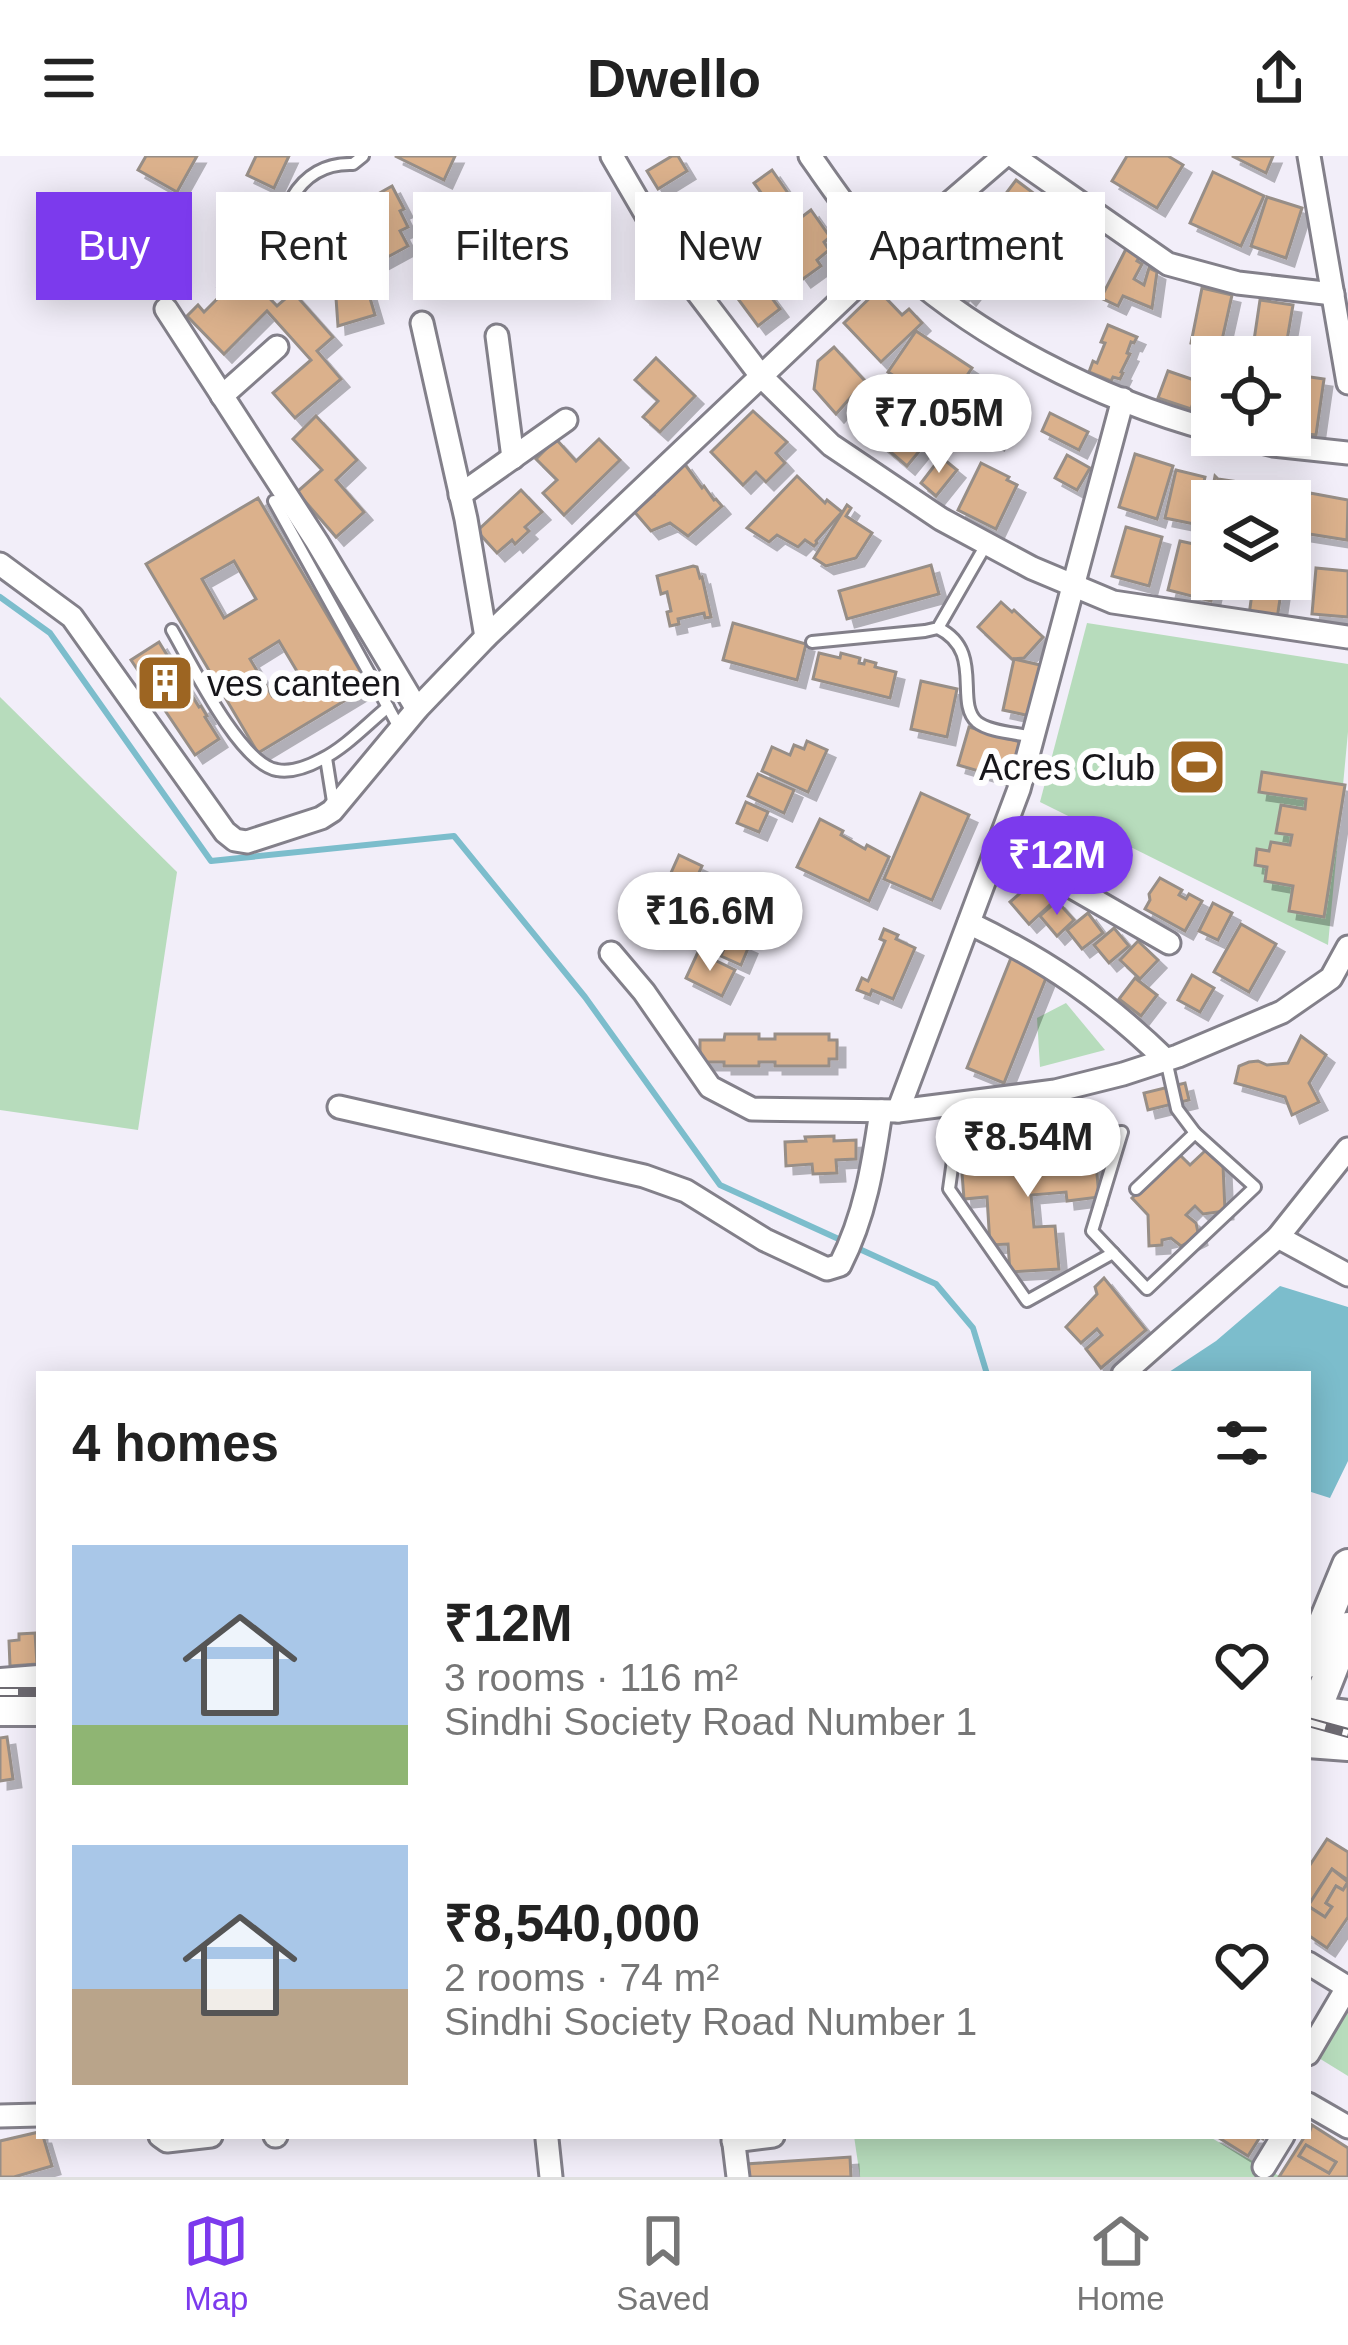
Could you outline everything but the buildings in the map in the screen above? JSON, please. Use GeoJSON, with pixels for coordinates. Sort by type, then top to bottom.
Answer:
{"type":"FeatureCollection","features":[{"type":"Feature","properties":{"kind":"main road"},"geometry":{"type":"LineString","coordinates":[[1311,1655],[1348,1565]]}},
{"type":"Feature","properties":{"kind":"main road"},"geometry":{"type":"LineString","coordinates":[[1311,1718],[1348,1630]]}},
{"type":"Feature","properties":{"kind":"main road"},"geometry":{"type":"LineString","coordinates":[[1311,1723],[1348,1716]]}},
{"type":"Feature","properties":{"kind":"main road"},"geometry":{"type":"LineString","coordinates":[[1311,1724],[1348,1745]]}},
{"type":"Feature","properties":{"kind":"street"},"geometry":{"type":"LineString","coordinates":[[612,156],[672,259],[760,376],[831,445],[941,519],[1032,568],[1113,602],[1348,637]]}},
{"type":"Feature","properties":{"kind":"street"},"geometry":{"type":"LineString","coordinates":[[810,156],[836,192]]}},
{"type":"Feature","properties":{"kind":"street"},"geometry":{"type":"LineString","coordinates":[[965,192],[1009,156],[1168,264],[1238,283],[1333,294]]}},
{"type":"Feature","properties":{"kind":"street"},"geometry":{"type":"LineString","coordinates":[[1309,156],[1348,383]]}},
{"type":"Feature","properties":{"kind":"street"},"geometry":{"type":"LineString","coordinates":[[0,564],[72,617],[225,832],[247,842],[322,818],[334,809],[417,709],[486,637],[841,300]]}},
{"type":"Feature","properties":{"kind":"street"},"geometry":{"type":"LineString","coordinates":[[940,300],[1104,393],[1191,423]]}},
{"type":"Feature","properties":{"kind":"street"},"geometry":{"type":"LineString","coordinates":[[166,309],[329,561],[417,709]]}},
{"type":"Feature","properties":{"kind":"street"},"geometry":{"type":"LineString","coordinates":[[422,322],[486,637]]}},
{"type":"Feature","properties":{"kind":"street"},"geometry":{"type":"LineString","coordinates":[[497,336],[513,458]]}},
{"type":"Feature","properties":{"kind":"street"},"geometry":{"type":"LineString","coordinates":[[222,396],[277,347]]}},
{"type":"Feature","properties":{"kind":"street"},"geometry":{"type":"LineString","coordinates":[[340,1108],[644,1176],[686,1191],[765,1240],[821,1267],[840,1265],[856,1233],[890,1111],[1019,789],[1123,399]]}},
{"type":"Feature","properties":{"kind":"street"},"geometry":{"type":"LineString","coordinates":[[460,495],[566,420]]}},
{"type":"Feature","properties":{"kind":"street"},"geometry":{"type":"LineString","coordinates":[[1311,450],[1348,453]]}},
{"type":"Feature","properties":{"kind":"street"},"geometry":{"type":"LineString","coordinates":[[999,845],[1169,944]]}},
{"type":"Feature","properties":{"kind":"street"},"geometry":{"type":"LineString","coordinates":[[969,923],[1057,969],[1105,1004],[1166,1060]]}},
{"type":"Feature","properties":{"kind":"street"},"geometry":{"type":"LineString","coordinates":[[611,953],[710,1087],[752,1108],[890,1111],[1055,1091],[1166,1060],[1282,1012],[1331,978],[1348,947]]}},
{"type":"Feature","properties":{"kind":"street"},"geometry":{"type":"LineString","coordinates":[[1126,1371],[1278,1237],[1348,1149]]}},
{"type":"Feature","properties":{"kind":"street"},"geometry":{"type":"LineString","coordinates":[[1278,1237],[1348,1275]]}},
{"type":"Feature","properties":{"kind":"street"},"geometry":{"type":"LineString","coordinates":[[1311,1965],[1347,1986],[1311,2049]]}},
{"type":"Feature","properties":{"kind":"street"},"geometry":{"type":"LineString","coordinates":[[1311,2106],[1348,2127]]}},
{"type":"Feature","properties":{"kind":"street"},"geometry":{"type":"LineString","coordinates":[[0,2116],[36,2115]]}},
{"type":"Feature","properties":{"kind":"street"},"geometry":{"type":"LineString","coordinates":[[548,2139],[551,2177]]}},
{"type":"Feature","properties":{"kind":"street"},"geometry":{"type":"LineString","coordinates":[[733,2139],[738,2177]]}},
{"type":"Feature","properties":{"kind":"street"},"geometry":{"type":"LineString","coordinates":[[1264,2167],[1281,2139]]}},
{"type":"Feature","properties":{"kind":"lane"},"geometry":{"type":"LineString","coordinates":[[295,192],[322,169],[336,163],[353,164],[363,156]]}},
{"type":"Feature","properties":{"kind":"lane"},"geometry":{"type":"LineString","coordinates":[[274,501],[401,729]]}},
{"type":"Feature","properties":{"kind":"lane"},"geometry":{"type":"LineString","coordinates":[[812,642],[938,628],[987,543]]}},
{"type":"Feature","properties":{"kind":"lane"},"geometry":{"type":"LineString","coordinates":[[938,628],[952,634],[962,650],[971,716],[980,725],[1034,737]]}},
{"type":"Feature","properties":{"kind":"lane"},"geometry":{"type":"LineString","coordinates":[[172,631],[233,735],[265,765],[278,770],[298,770],[326,758],[388,706]]}},
{"type":"Feature","properties":{"kind":"lane"},"geometry":{"type":"LineString","coordinates":[[326,758],[334,809]]}},
{"type":"Feature","properties":{"kind":"lane"},"geometry":{"type":"LineString","coordinates":[[955,1146],[1122,1132],[1092,1231],[1147,1289],[1256,1187],[1195,1133],[1177,1109],[1166,1060]]}},
{"type":"Feature","properties":{"kind":"lane"},"geometry":{"type":"LineString","coordinates":[[954,1104],[949,1189],[1027,1301],[1113,1253]]}},
{"type":"Feature","properties":{"kind":"lane"},"geometry":{"type":"LineString","coordinates":[[1136,1189],[1195,1133]]}},
{"type":"Feature","properties":{"kind":"green space","name":"Acres Club"},"geometry":{"type":"Polygon","coordinates":[[[1087,623],[1348,664],[1348,732],[1328,945],[1040,802],[1087,623]]]}},
{"type":"Feature","properties":{"kind":"green space"},"geometry":{"type":"Polygon","coordinates":[[[0,697],[177,872],[138,1130],[0,1110],[0,697]]]}},
{"type":"Feature","properties":{"kind":"green space"},"geometry":{"type":"Polygon","coordinates":[[[1066,1003],[1105,1050],[1040,1067],[1037,1018],[1066,1003]]]}},
{"type":"Feature","properties":{"kind":"green space"},"geometry":{"type":"Polygon","coordinates":[[[1348,1987],[1348,2076],[1311,2053],[1348,1987]]]}},
{"type":"Feature","properties":{"kind":"green space"},"geometry":{"type":"Polygon","coordinates":[[[854,2139],[1213,2139],[1281,2177],[860,2177],[854,2139]]]}},
{"type":"Feature","properties":{"kind":"water"},"geometry":{"type":"Polygon","coordinates":[[[1280,1286],[1348,1307],[1348,1461],[1330,1498],[1311,1492],[1311,1371],[1171,1371],[1216,1341],[1280,1286]]]}},
{"type":"Feature","properties":{"kind":"waterway"},"geometry":{"type":"LineString","coordinates":[[0,597],[50,633],[211,861],[454,836],[585,997],[720,1185],[843,1241]]}},
{"type":"Feature","properties":{"kind":"waterway"},"geometry":{"type":"LineString","coordinates":[[855,1247],[936,1284],[973,1328],[986,1371]]}},
{"type":"Feature","properties":{"kind":"railway"},"geometry":{"type":"LineString","coordinates":[[0,1692],[36,1692]]}},
{"type":"Feature","properties":{"kind":"railway"},"geometry":{"type":"LineString","coordinates":[[1311,1723],[1348,1733]]}},
{"type":"Feature","properties":{"kind":"place","name":"ves canteen"},"geometry":{"type":"Point","coordinates":[165,683]}},
{"type":"Feature","properties":{"kind":"place","name":"Acres Club"},"geometry":{"type":"Point","coordinates":[1197,767]}}]}
